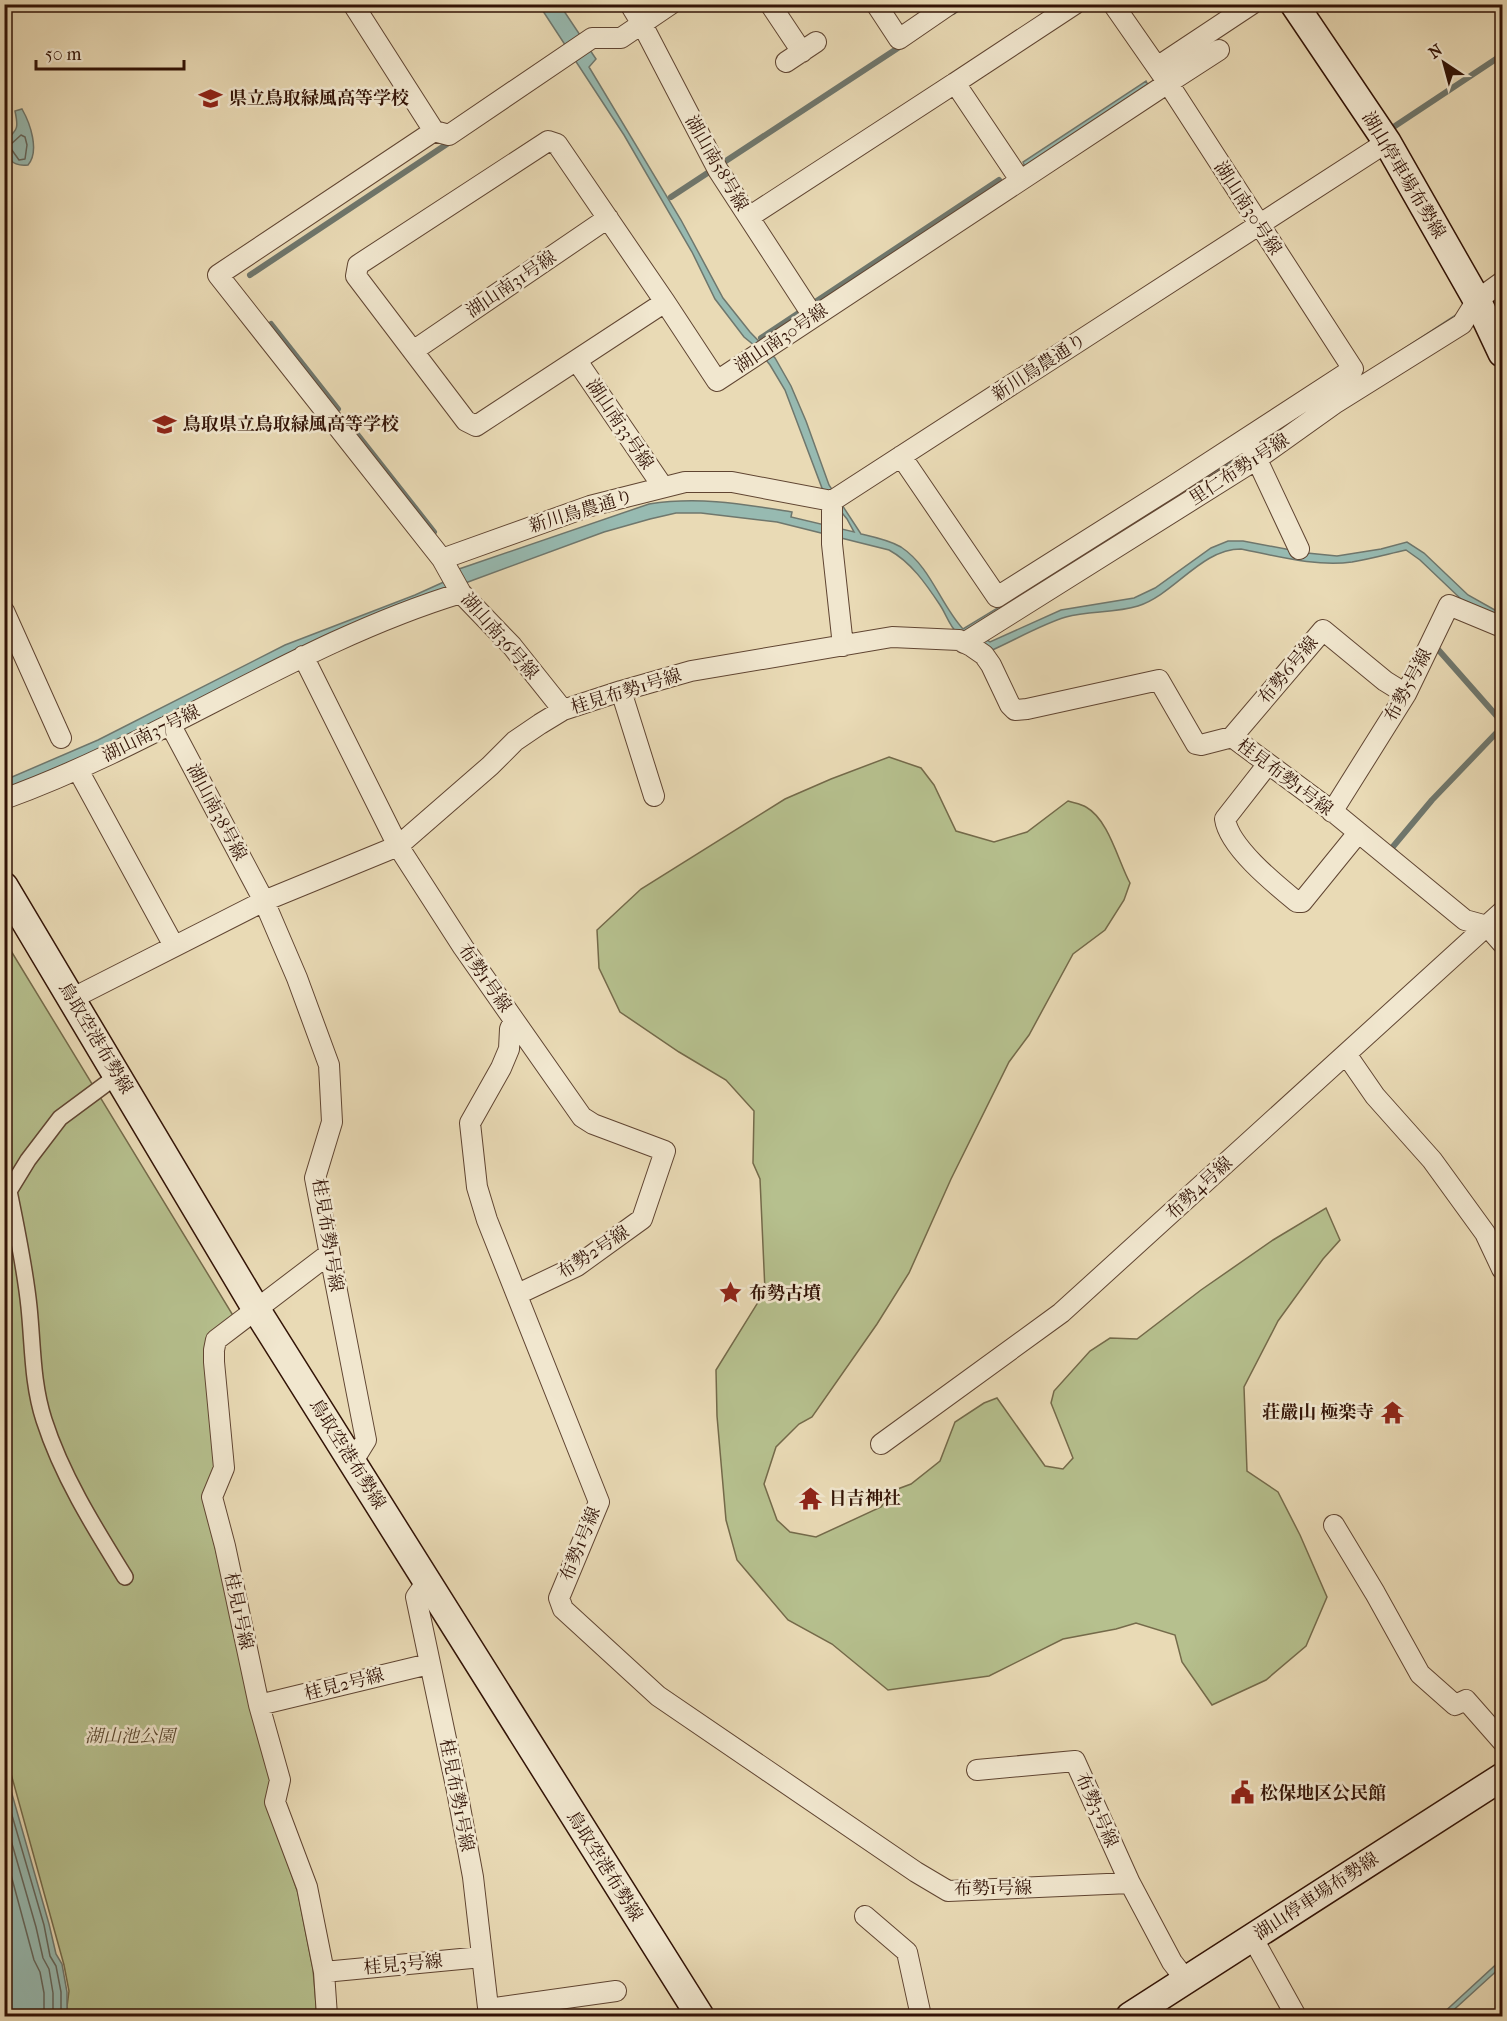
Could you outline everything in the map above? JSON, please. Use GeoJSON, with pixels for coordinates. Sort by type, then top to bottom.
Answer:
{"type":"FeatureCollection","features":[{"type":"Feature","properties":{"kind":"main road","name":"湖山停車場布勢線"},"geometry":{"type":"LineString","coordinates":[[1294,4],[1387,142],[1477,300],[1503,353]]}},
{"type":"Feature","properties":{"kind":"main road","name":"鳥取空港布勢線"},"geometry":{"type":"LineString","coordinates":[[4,886],[256,1309],[700,2016]]}},
{"type":"Feature","properties":{"kind":"main road","name":"湖山停車場布勢線"},"geometry":{"type":"LineString","coordinates":[[1130,2016],[1503,1777]]}},
{"type":"Feature","properties":{"kind":"street"},"geometry":{"type":"LineString","coordinates":[[353,4],[434,131],[449,135],[592,38],[621,38],[671,4]]}},
{"type":"Feature","properties":{"kind":"street","name":"湖山南58号線"},"geometry":{"type":"LineString","coordinates":[[630,4],[718,170],[813,316]]}},
{"type":"Feature","properties":{"kind":"street"},"geometry":{"type":"LineString","coordinates":[[770,4],[802,52]]}},
{"type":"Feature","properties":{"kind":"street"},"geometry":{"type":"LineString","coordinates":[[876,4],[899,39],[950,4]]}},
{"type":"Feature","properties":{"kind":"street"},"geometry":{"type":"LineString","coordinates":[[749,217],[1075,4]]}},
{"type":"Feature","properties":{"kind":"street"},"geometry":{"type":"LineString","coordinates":[[1113,4],[1162,75]]}},
{"type":"Feature","properties":{"kind":"street"},"geometry":{"type":"LineString","coordinates":[[1162,75],[1251,4]]}},
{"type":"Feature","properties":{"kind":"street"},"geometry":{"type":"LineString","coordinates":[[1162,75],[1219,50]]}},
{"type":"Feature","properties":{"kind":"street","name":"湖山南30号線"},"geometry":{"type":"LineString","coordinates":[[665,302],[476,426],[466,420],[356,276],[358,265],[548,141],[557,144],[665,302],[717,381],[1020,180],[1162,75],[1353,369],[998,597],[902,456]]}},
{"type":"Feature","properties":{"kind":"street"},"geometry":{"type":"LineString","coordinates":[[955,83],[1020,180]]}},
{"type":"Feature","properties":{"kind":"street"},"geometry":{"type":"LineString","coordinates":[[434,131],[218,275],[442,559]]}},
{"type":"Feature","properties":{"kind":"street","name":"新川鳥農通り"},"geometry":{"type":"LineString","coordinates":[[442,559],[590,506],[685,482],[732,482],[832,501],[1387,142]]}},
{"type":"Feature","properties":{"kind":"street","name":"湖山南31号線"},"geometry":{"type":"LineString","coordinates":[[413,351],[608,218]]}},
{"type":"Feature","properties":{"kind":"street","name":"里仁布勢1号線"},"geometry":{"type":"LineString","coordinates":[[964,643],[1257,459],[1334,404],[1462,324],[1477,300],[1503,282]]}},
{"type":"Feature","properties":{"kind":"street","name":"湖山南33号線"},"geometry":{"type":"LineString","coordinates":[[577,361],[663,487]]}},
{"type":"Feature","properties":{"kind":"street"},"geometry":{"type":"LineString","coordinates":[[1246,439],[1299,549]]}},
{"type":"Feature","properties":{"kind":"street"},"geometry":{"type":"LineString","coordinates":[[832,501],[832,544],[843,646]]}},
{"type":"Feature","properties":{"kind":"street","name":"湖山南36号線"},"geometry":{"type":"LineString","coordinates":[[442,559],[461,593],[512,646],[563,710]]}},
{"type":"Feature","properties":{"kind":"street","name":"湖山南37号線"},"geometry":{"type":"LineString","coordinates":[[4,799],[78,770],[303,656],[385,620],[461,593]]}},
{"type":"Feature","properties":{"kind":"street","name":"布勢5号線"},"geometry":{"type":"LineString","coordinates":[[1332,812],[1406,694],[1449,605],[1503,627]]}},
{"type":"Feature","properties":{"kind":"street"},"geometry":{"type":"LineString","coordinates":[[4,611],[61,738]]}},
{"type":"Feature","properties":{"kind":"street","name":"布勢6号線"},"geometry":{"type":"LineString","coordinates":[[1232,737],[1323,630],[1385,681],[1406,694]]}},
{"type":"Feature","properties":{"kind":"street","name":"桂見布勢1号線"},"geometry":{"type":"LineString","coordinates":[[353,1461],[366,1440],[315,1178],[332,1122],[329,1065],[297,978],[264,901],[398,846],[490,766],[515,741],[563,710],[691,671],[892,637],[959,640],[984,655],[1010,705],[1015,710],[1159,680],[1196,744],[1201,746],[1232,737],[1332,812],[1465,920],[1487,926]]}},
{"type":"Feature","properties":{"kind":"street"},"geometry":{"type":"LineString","coordinates":[[303,656],[398,846]]}},
{"type":"Feature","properties":{"kind":"street"},"geometry":{"type":"LineString","coordinates":[[621,691],[654,796]]}},
{"type":"Feature","properties":{"kind":"street","name":"湖山南38号線"},"geometry":{"type":"LineString","coordinates":[[170,724],[264,901]]}},
{"type":"Feature","properties":{"kind":"street"},"geometry":{"type":"LineString","coordinates":[[1268,764],[1225,819],[1226,827],[1254,866],[1297,902],[1302,902],[1358,833]]}},
{"type":"Feature","properties":{"kind":"street"},"geometry":{"type":"LineString","coordinates":[[78,770],[174,946]]}},
{"type":"Feature","properties":{"kind":"street","name":"布勢1号線"},"geometry":{"type":"LineString","coordinates":[[398,846],[463,947],[514,1020],[510,1029],[509,1049],[501,1068],[470,1124],[477,1187],[487,1220],[599,1502],[559,1598],[561,1606],[658,1696],[916,1872],[948,1891],[1130,1883]]}},
{"type":"Feature","properties":{"kind":"street"},"geometry":{"type":"LineString","coordinates":[[72,998],[264,901]]}},
{"type":"Feature","properties":{"kind":"street","name":"布勢4号線"},"geometry":{"type":"LineString","coordinates":[[881,1444],[1061,1314],[1503,912]]}},
{"type":"Feature","properties":{"kind":"street"},"geometry":{"type":"LineString","coordinates":[[1487,926],[1503,943]]}},
{"type":"Feature","properties":{"kind":"street","name":"布勢2号線"},"geometry":{"type":"LineString","coordinates":[[514,1020],[582,1117],[593,1124],[664,1151],[642,1219],[577,1266],[518,1294]]}},
{"type":"Feature","properties":{"kind":"street"},"geometry":{"type":"LineString","coordinates":[[1346,1054],[1375,1096],[1432,1160],[1485,1233],[1503,1269]]}},
{"type":"Feature","properties":{"kind":"street"},"geometry":{"type":"LineString","coordinates":[[118,1075],[60,1118],[28,1160],[9,1191],[23,1255],[33,1373],[44,1419],[64,1473],[125,1577]]}},
{"type":"Feature","properties":{"kind":"street","name":"桂見1号線"},"geometry":{"type":"LineString","coordinates":[[327,2016],[324,1972],[307,1887],[275,1802],[280,1780],[259,1705],[225,1546],[212,1497],[224,1468],[214,1350],[216,1340],[329,1254]]}},
{"type":"Feature","properties":{"kind":"street"},"geometry":{"type":"LineString","coordinates":[[1334,1525],[1420,1674],[1455,1705],[1466,1700],[1503,1741]]}},
{"type":"Feature","properties":{"kind":"street","name":"桂見布勢1号線"},"geometry":{"type":"LineString","coordinates":[[428,1580],[416,1597],[473,1877],[489,2013]]}},
{"type":"Feature","properties":{"kind":"street","name":"桂見2号線"},"geometry":{"type":"LineString","coordinates":[[259,1705],[429,1664]]}},
{"type":"Feature","properties":{"kind":"street","name":"布勢3号線"},"geometry":{"type":"LineString","coordinates":[[977,1770],[1075,1761],[1130,1883]]}},
{"type":"Feature","properties":{"kind":"street"},"geometry":{"type":"LineString","coordinates":[[1130,1883],[1172,1962],[1186,1980]]}},
{"type":"Feature","properties":{"kind":"street"},"geometry":{"type":"LineString","coordinates":[[865,1916],[907,1952],[921,2016]]}},
{"type":"Feature","properties":{"kind":"street"},"geometry":{"type":"LineString","coordinates":[[1252,1938],[1296,2016]]}},
{"type":"Feature","properties":{"kind":"street","name":"桂見3号線"},"geometry":{"type":"LineString","coordinates":[[324,1972],[482,1957]]}},
{"type":"Feature","properties":{"kind":"street"},"geometry":{"type":"LineString","coordinates":[[489,2013],[616,1991]]}},
{"type":"Feature","properties":{"kind":"green space"},"geometry":{"type":"Polygon","coordinates":[[[889,757],[921,768],[934,785],[956,831],[994,842],[1027,832],[1068,801],[1084,806],[1094,813],[1107,831],[1130,883],[1124,900],[1105,930],[1073,954],[1029,1035],[1009,1062],[951,1179],[909,1273],[877,1324],[812,1417],[799,1424],[776,1447],[764,1484],[777,1520],[790,1532],[816,1537],[881,1507],[895,1490],[911,1484],[940,1461],[955,1422],[984,1403],[997,1398],[1045,1466],[1063,1469],[1073,1458],[1051,1403],[1054,1391],[1090,1351],[1110,1338],[1137,1339],[1201,1290],[1273,1240],[1326,1208],[1340,1240],[1323,1259],[1278,1321],[1244,1387],[1247,1471],[1278,1492],[1327,1597],[1306,1646],[1266,1680],[1212,1705],[1182,1662],[1175,1635],[1136,1623],[1063,1639],[989,1676],[888,1690],[832,1644],[788,1620],[737,1560],[726,1520],[717,1416],[716,1370],[765,1291],[760,1179],[753,1163],[754,1111],[726,1080],[679,1052],[620,1012],[599,968],[597,930],[641,889],[785,799],[889,757]]]}},
{"type":"Feature","properties":{"kind":"green space","name":"湖山池公園"},"geometry":{"type":"Polygon","coordinates":[[[5,941],[234,1317],[211,1385],[214,1466],[206,1508],[271,1781],[267,1803],[298,1893],[313,1969],[317,2016],[69,2016],[67,2007],[69,1991],[64,1965],[5,1752],[5,941]]]}},
{"type":"Feature","properties":{"kind":"water"},"geometry":{"type":"Polygon","coordinates":[[[539,5],[560,5],[596,59],[589,67],[681,220],[723,298],[750,332],[775,358],[791,386],[829,485],[861,534],[892,542],[911,555],[928,575],[963,629],[1113,538],[1462,311],[1502,293],[1502,301],[1496,306],[1464,318],[979,635],[990,642],[1061,610],[1134,598],[1155,588],[1211,548],[1228,541],[1243,541],[1337,556],[1407,542],[1424,553],[1468,595],[1502,614],[1502,622],[1463,601],[1420,560],[1406,550],[1359,561],[1325,563],[1296,560],[1241,549],[1213,556],[1164,592],[1138,606],[1066,617],[1037,628],[990,651],[957,633],[918,574],[889,550],[777,522],[701,513],[676,513],[604,532],[468,582],[86,760],[5,792],[5,780],[98,740],[285,645],[415,595],[446,581],[459,569],[649,504],[703,501],[756,506],[792,512],[791,517],[854,532],[847,519],[822,488],[785,390],[770,365],[755,346],[744,337],[715,299],[692,252],[624,135],[539,5]]]}},
{"type":"Feature","properties":{"kind":"water"},"geometry":{"type":"Polygon","coordinates":[[[1146,81],[1148,85],[1025,167],[1023,162],[1146,81]]]}},
{"type":"Feature","properties":{"kind":"water"},"geometry":{"type":"Polygon","coordinates":[[[22,109],[31,129],[33,145],[32,159],[28,165],[17,164],[11,160],[5,142],[16,129],[15,111],[22,109]]]}},
{"type":"Feature","properties":{"kind":"water"},"geometry":{"type":"Polygon","coordinates":[[[4,1766],[56,1954],[62,1964],[67,1992],[67,2016],[5,2016],[4,1766]]]}},
{"type":"Feature","properties":{"kind":"water"},"geometry":{"type":"Polygon","coordinates":[[[1502,1959],[1502,1966],[1447,2016],[1440,2016],[1502,1959]]]}},
{"type":"Feature","properties":{"kind":"waterway"},"geometry":{"type":"LineString","coordinates":[[953,12],[965,4]]}},
{"type":"Feature","properties":{"kind":"waterway"},"geometry":{"type":"LineString","coordinates":[[671,197],[904,44]]}},
{"type":"Feature","properties":{"kind":"waterway"},"geometry":{"type":"LineString","coordinates":[[1392,128],[1502,55]]}},
{"type":"Feature","properties":{"kind":"waterway"},"geometry":{"type":"LineString","coordinates":[[250,275],[447,144]]}},
{"type":"Feature","properties":{"kind":"waterway"},"geometry":{"type":"LineString","coordinates":[[761,338],[999,180]]}},
{"type":"Feature","properties":{"kind":"waterway"},"geometry":{"type":"LineString","coordinates":[[271,324],[338,409]]}},
{"type":"Feature","properties":{"kind":"waterway"},"geometry":{"type":"LineString","coordinates":[[346,420],[434,532]]}},
{"type":"Feature","properties":{"kind":"waterway"},"geometry":{"type":"LineString","coordinates":[[1435,646],[1502,722]]}},
{"type":"Feature","properties":{"kind":"waterway"},"geometry":{"type":"LineString","coordinates":[[1395,852],[1391,849],[1432,800],[1502,727]]}},
{"type":"Feature","properties":{"kind":"place","name":"県立鳥取緑風高等学校"},"geometry":{"type":"Point","coordinates":[211,98]}},
{"type":"Feature","properties":{"kind":"place","name":"鳥取県立鳥取緑風高等学校"},"geometry":{"type":"Point","coordinates":[165,424]}},
{"type":"Feature","properties":{"kind":"place","name":"布勢古墳"},"geometry":{"type":"Point","coordinates":[731,1293]}},
{"type":"Feature","properties":{"kind":"place","name":"荘嚴山 極楽寺"},"geometry":{"type":"Point","coordinates":[1392,1412]}},
{"type":"Feature","properties":{"kind":"place","name":"日吉神社"},"geometry":{"type":"Point","coordinates":[811,1498]}},
{"type":"Feature","properties":{"kind":"place","name":"松保地区公民館"},"geometry":{"type":"Point","coordinates":[1242,1793]}}]}
